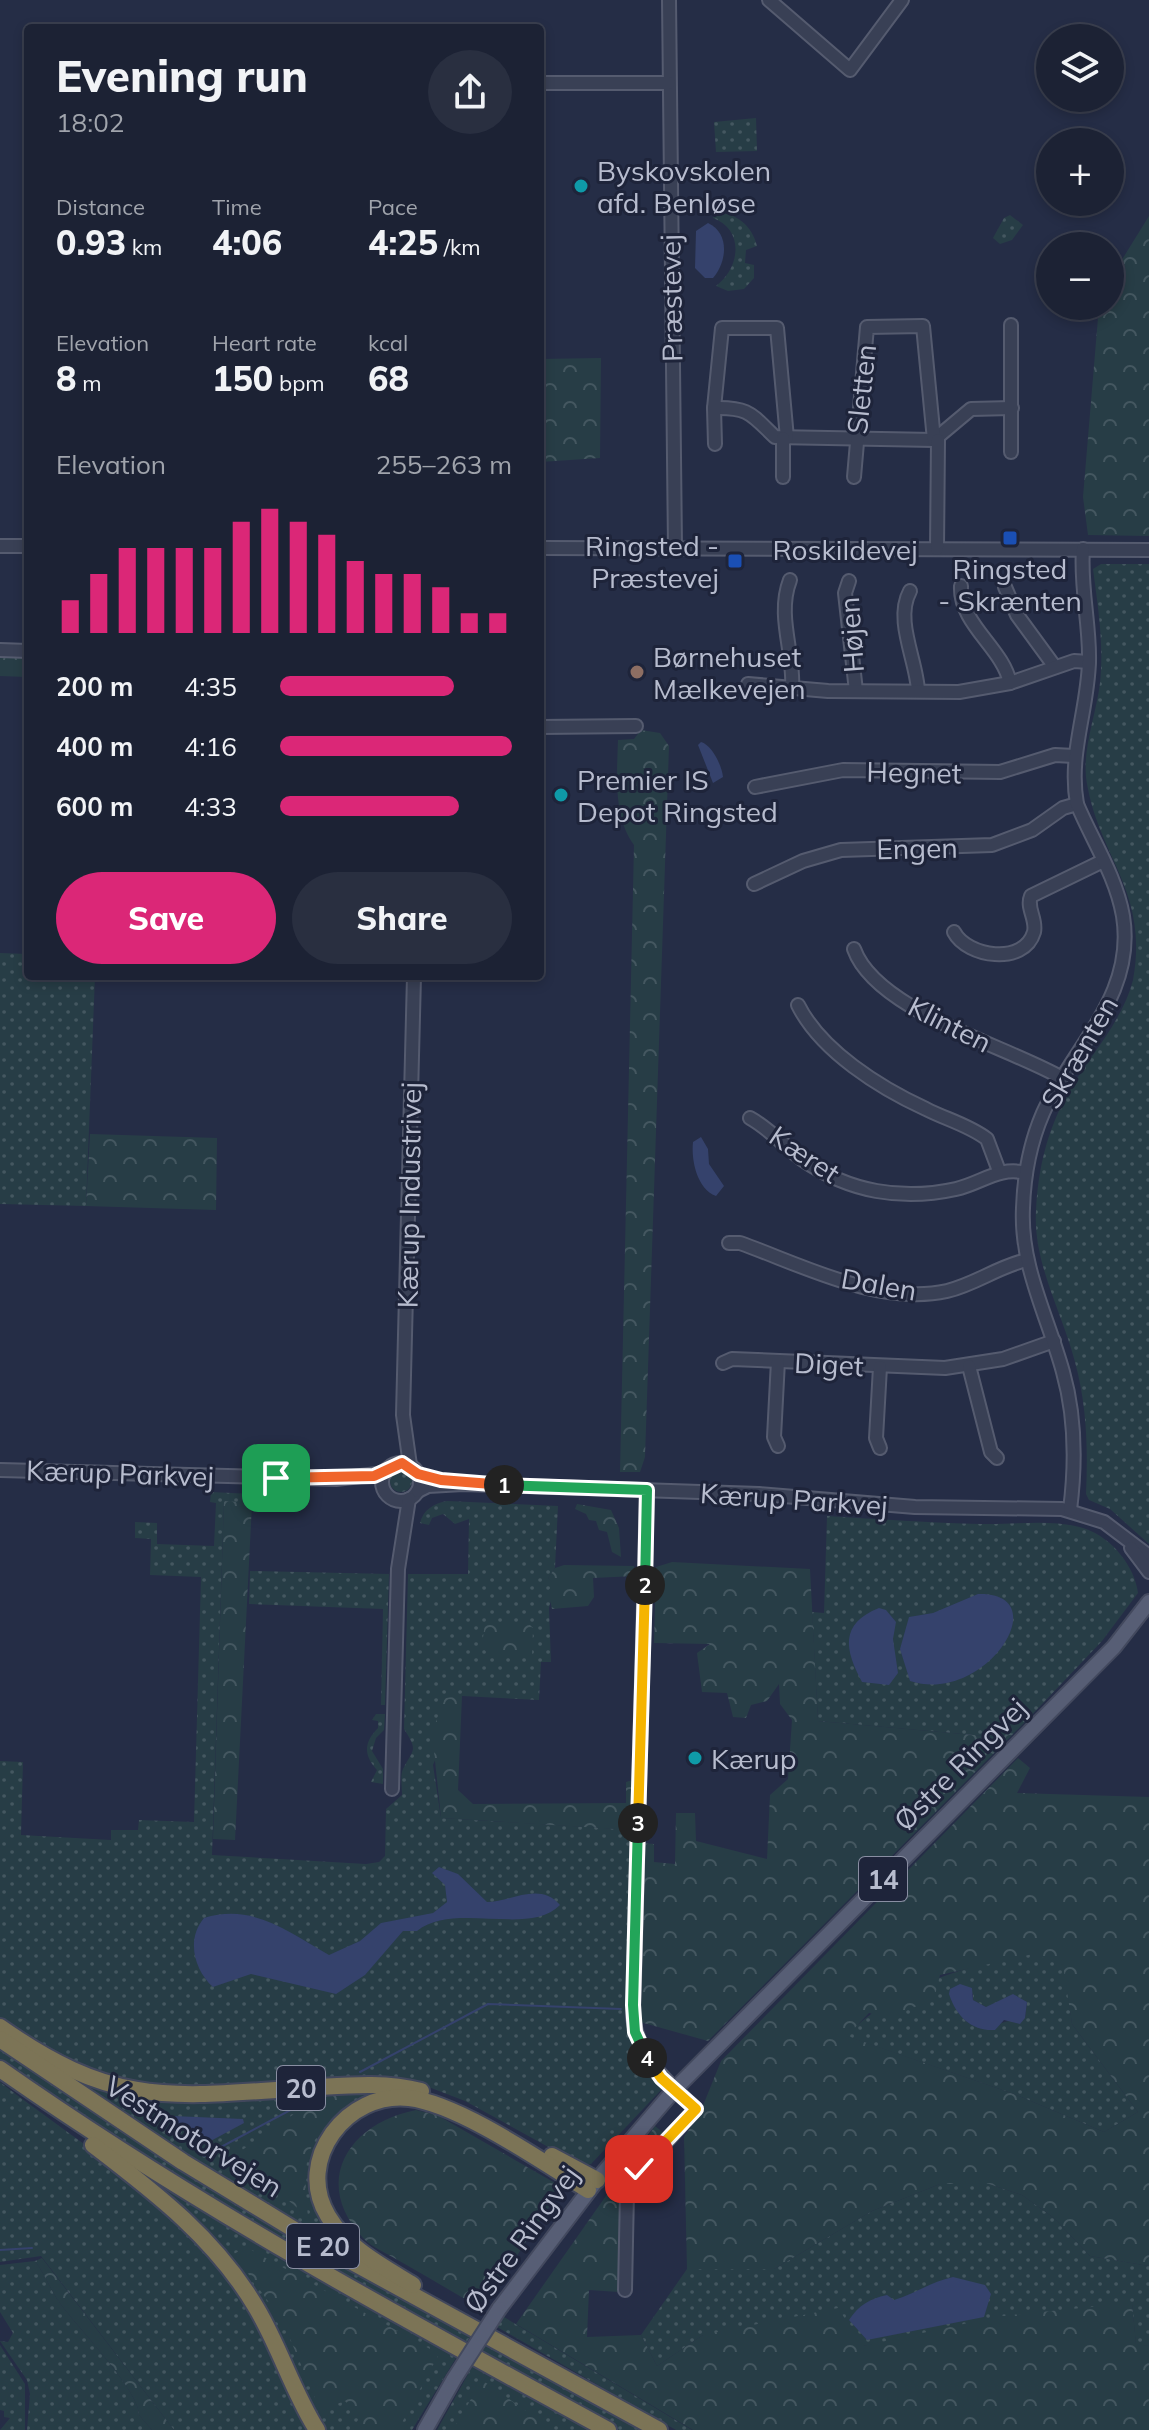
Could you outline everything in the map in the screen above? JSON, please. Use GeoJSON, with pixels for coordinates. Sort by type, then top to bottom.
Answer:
{"type":"FeatureCollection","features":[{"type":"Feature","properties":{"kind":"highway","name":"20"},"geometry":{"type":"LineString","coordinates":[[0,2027],[77,2073],[140,2093],[190,2095],[359,2085],[419,2090],[450,2101],[592,2185]]}},
{"type":"Feature","properties":{"kind":"highway","name":"Vestmotorvejen"},"geometry":{"type":"LineString","coordinates":[[0,2039],[156,2145],[290,2227],[659,2430]]}},
{"type":"Feature","properties":{"kind":"highway","name":"Vestmotorvejen"},"geometry":{"type":"LineString","coordinates":[[0,2072],[134,2161],[270,2244],[608,2430]]}},
{"type":"Feature","properties":{"kind":"highway"},"geometry":{"type":"LineString","coordinates":[[0,2072],[161,2198],[205,2239],[256,2307],[317,2430]]}},
{"type":"Feature","properties":{"kind":"highway","name":"20"},"geometry":{"type":"LineString","coordinates":[[571,2382],[349,2242],[325,2212],[319,2191],[318,2169],[332,2131],[352,2112],[374,2101],[407,2098],[459,2115],[592,2185]]}},
{"type":"Feature","properties":{"kind":"main road","name":"Østre Ringvej"},"geometry":{"type":"LineString","coordinates":[[1114,1647],[1149,1602]]}},
{"type":"Feature","properties":{"kind":"main road","name":"Østre Ringvej"},"geometry":{"type":"LineString","coordinates":[[425,2430],[499,2309],[592,2185],[675,2089],[1114,1647],[1149,1618]]}},
{"type":"Feature","properties":{"kind":"street","name":"Præstevej"},"geometry":{"type":"LineString","coordinates":[[669,0],[675,548]]}},
{"type":"Feature","properties":{"kind":"street"},"geometry":{"type":"LineString","coordinates":[[769,0],[850,70],[902,0]]}},
{"type":"Feature","properties":{"kind":"street"},"geometry":{"type":"LineString","coordinates":[[544,83],[669,83]]}},
{"type":"Feature","properties":{"kind":"street"},"geometry":{"type":"LineString","coordinates":[[1011,325],[1011,452]]}},
{"type":"Feature","properties":{"kind":"street","name":"Sletten"},"geometry":{"type":"LineString","coordinates":[[854,477],[867,327],[923,326],[936,440],[937,549]]}},
{"type":"Feature","properties":{"kind":"street"},"geometry":{"type":"LineString","coordinates":[[715,444],[714,408],[722,328],[777,328],[785,438],[783,477]]}},
{"type":"Feature","properties":{"kind":"street"},"geometry":{"type":"LineString","coordinates":[[714,408],[740,407],[775,437],[936,440],[971,409],[1012,408]]}},
{"type":"Feature","properties":{"kind":"street"},"geometry":{"type":"LineString","coordinates":[[0,546],[24,546]]}},
{"type":"Feature","properties":{"kind":"street","name":"Roskildevej"},"geometry":{"type":"LineString","coordinates":[[544,548],[1149,550]]}},
{"type":"Feature","properties":{"kind":"street","name":"Skrænten"},"geometry":{"type":"LineString","coordinates":[[1070,1510],[1075,1438],[1069,1392],[1027,1260],[1022,1220],[1026,1173],[1036,1131],[1062,1078],[1111,1001],[1123,960],[1123,917],[1103,861],[1077,804],[1074,756],[1085,704],[1089,662],[1083,549]]}},
{"type":"Feature","properties":{"kind":"street"},"geometry":{"type":"LineString","coordinates":[[790,580],[786,644],[792,689]]}},
{"type":"Feature","properties":{"kind":"street","name":"Højen"},"geometry":{"type":"LineString","coordinates":[[849,581],[845,593],[856,691]]}},
{"type":"Feature","properties":{"kind":"street"},"geometry":{"type":"LineString","coordinates":[[961,586],[966,610],[1007,671],[1010,683]]}},
{"type":"Feature","properties":{"kind":"street"},"geometry":{"type":"LineString","coordinates":[[1005,587],[1017,615],[1055,667]]}},
{"type":"Feature","properties":{"kind":"street","name":"Højen"},"geometry":{"type":"LineString","coordinates":[[910,591],[907,599],[907,632],[918,691]]}},
{"type":"Feature","properties":{"kind":"street"},"geometry":{"type":"LineString","coordinates":[[0,650],[24,651]]}},
{"type":"Feature","properties":{"kind":"street","name":"Højen"},"geometry":{"type":"LineString","coordinates":[[748,684],[792,689],[961,691],[1010,683],[1074,661],[1089,662]]}},
{"type":"Feature","properties":{"kind":"street"},"geometry":{"type":"LineString","coordinates":[[544,727],[636,726]]}},
{"type":"Feature","properties":{"kind":"street","name":"Hegnet"},"geometry":{"type":"LineString","coordinates":[[755,787],[843,770],[1000,772],[1055,755],[1074,756]]}},
{"type":"Feature","properties":{"kind":"street","name":"Engen"},"geometry":{"type":"LineString","coordinates":[[754,884],[803,861],[841,850],[992,845],[1032,830],[1063,808],[1077,804]]}},
{"type":"Feature","properties":{"kind":"street"},"geometry":{"type":"LineString","coordinates":[[954,932],[961,942],[981,952],[1002,954],[1018,949],[1029,942],[1034,932],[1034,918],[1028,901],[1031,896],[1103,861]]}},
{"type":"Feature","properties":{"kind":"street","name":"Klinten"},"geometry":{"type":"LineString","coordinates":[[854,949],[857,959],[875,977],[917,1010],[1062,1078]]}},
{"type":"Feature","properties":{"kind":"street","name":"Kærup Industrivej"},"geometry":{"type":"LineString","coordinates":[[413,1495],[414,1469],[403,1415],[414,980]]}},
{"type":"Feature","properties":{"kind":"street"},"geometry":{"type":"LineString","coordinates":[[798,1005],[804,1017],[868,1075],[907,1100],[987,1139],[999,1171]]}},
{"type":"Feature","properties":{"kind":"street","name":"Kæret"},"geometry":{"type":"LineString","coordinates":[[750,1118],[822,1171],[862,1189],[891,1194],[932,1193],[972,1185],[999,1171],[1026,1173]]}},
{"type":"Feature","properties":{"kind":"street","name":"Dalen"},"geometry":{"type":"LineString","coordinates":[[729,1243],[740,1243],[838,1279],[914,1293],[957,1288],[1009,1264],[1027,1260]]}},
{"type":"Feature","properties":{"kind":"street","name":"Diget"},"geometry":{"type":"LineString","coordinates":[[723,1363],[732,1359],[880,1367],[969,1366],[1003,1359],[1054,1341]]}},
{"type":"Feature","properties":{"kind":"street","name":"Diget"},"geometry":{"type":"LineString","coordinates":[[778,1361],[774,1437],[778,1446]]}},
{"type":"Feature","properties":{"kind":"street"},"geometry":{"type":"LineString","coordinates":[[969,1366],[991,1452],[997,1458]]}},
{"type":"Feature","properties":{"kind":"street","name":"Diget"},"geometry":{"type":"LineString","coordinates":[[880,1367],[876,1438],[880,1448]]}},
{"type":"Feature","properties":{"kind":"street","name":"Kærup Industrivej"},"geometry":{"type":"LineString","coordinates":[[388,1494],[389,1469],[403,1415]]}},
{"type":"Feature","properties":{"kind":"street","name":"Kærup Parkvej"},"geometry":{"type":"LineString","coordinates":[[0,1470],[336,1479],[389,1469],[414,1469],[463,1484]]}},
{"type":"Feature","properties":{"kind":"street","name":"Kærup Parkvej"},"geometry":{"type":"LineString","coordinates":[[336,1479],[388,1494],[413,1495],[428,1486],[463,1484],[759,1494],[915,1507],[1070,1510],[1097,1518],[1149,1556]]}},
{"type":"Feature","properties":{"kind":"street"},"geometry":{"type":"LineString","coordinates":[[625,2290],[627,2193],[631,2181],[696,2109],[646,2057],[633,2018],[647,1490]]}},
{"type":"Feature","properties":{"kind":"street"},"geometry":{"type":"LineString","coordinates":[[388,1494],[398,1520],[399,1545],[392,1789]]}},
{"type":"Feature","properties":{"kind":"street"},"geometry":{"type":"LineString","coordinates":[[399,1545],[413,1495]]}},
{"type":"Feature","properties":{"kind":"street","name":"Kærup Parkvej"},"geometry":{"type":"LineString","coordinates":[[1119,1533],[1149,1572]]}},
{"type":"Feature","properties":{"kind":"green space"},"geometry":{"type":"Polygon","coordinates":[[[756,118],[757,151],[716,152],[714,122],[756,118]]]}},
{"type":"Feature","properties":{"kind":"green space"},"geometry":{"type":"Polygon","coordinates":[[[715,212],[742,222],[755,239],[757,246],[746,250],[745,263],[754,265],[754,278],[744,289],[728,291],[716,286],[730,269],[736,250],[730,231],[713,218],[715,212]]]}},
{"type":"Feature","properties":{"kind":"green space"},"geometry":{"type":"Polygon","coordinates":[[[1010,215],[1023,225],[1012,240],[1000,244],[993,238],[1004,218],[1010,215]]]}},
{"type":"Feature","properties":{"kind":"green space"},"geometry":{"type":"Polygon","coordinates":[[[1149,216],[1149,536],[1088,535],[1083,497],[1098,320],[1124,320],[1124,256],[1149,216]]]}},
{"type":"Feature","properties":{"kind":"green space"},"geometry":{"type":"Polygon","coordinates":[[[601,358],[600,458],[544,462],[544,359],[601,358]]]}},
{"type":"Feature","properties":{"kind":"green space"},"geometry":{"type":"Polygon","coordinates":[[[1101,564],[1149,564],[1149,1544],[1110,1509],[1089,1500],[1086,1494],[1086,1428],[1079,1378],[1044,1268],[1036,1230],[1039,1180],[1049,1136],[1075,1081],[1121,1011],[1133,980],[1136,949],[1129,899],[1093,810],[1086,772],[1087,746],[1101,668],[1093,569],[1101,564]]]}},
{"type":"Feature","properties":{"kind":"green space"},"geometry":{"type":"Polygon","coordinates":[[[24,656],[24,677],[0,676],[0,657],[24,656]]]}},
{"type":"Feature","properties":{"kind":"green space"},"geometry":{"type":"Polygon","coordinates":[[[641,730],[660,733],[669,746],[645,1457],[640,1472],[620,1472],[634,845],[619,808],[617,767],[618,740],[634,739],[641,730]]]}},
{"type":"Feature","properties":{"kind":"green space"},"geometry":{"type":"Polygon","coordinates":[[[0,953],[24,954],[24,980],[95,980],[86,1206],[0,1204],[0,953]]]}},
{"type":"Feature","properties":{"kind":"green space"},"geometry":{"type":"Polygon","coordinates":[[[90,1134],[217,1138],[216,1210],[86,1206],[90,1134]]]}},
{"type":"Feature","properties":{"kind":"green space"},"geometry":{"type":"Polygon","coordinates":[[[401,1470],[409,1473],[412,1481],[409,1489],[401,1492],[393,1489],[390,1481],[393,1473],[401,1470]]]}},
{"type":"Feature","properties":{"kind":"green space"},"geometry":{"type":"Polygon","coordinates":[[[211,1492],[252,1494],[252,1503],[224,1502],[212,1855],[366,1864],[379,1862],[385,1856],[386,1809],[402,1795],[402,1772],[413,1749],[404,1729],[408,1574],[468,1574],[469,1519],[455,1524],[443,1514],[432,1518],[429,1525],[420,1523],[424,1514],[434,1505],[447,1501],[558,1506],[555,1568],[548,1578],[555,1584],[549,1608],[551,1662],[541,1662],[539,1700],[462,1696],[433,1765],[441,1818],[636,1830],[629,2028],[636,2052],[662,2089],[591,2164],[581,2165],[465,2101],[426,2086],[138,2087],[56,2057],[0,2019],[0,1761],[23,1762],[21,1835],[111,1840],[111,1830],[138,1830],[139,1820],[194,1822],[201,1577],[150,1575],[151,1539],[135,1538],[135,1522],[157,1523],[157,1544],[214,1546],[216,1503],[210,1502],[211,1492]]]}},
{"type":"Feature","properties":{"kind":"green space"},"geometry":{"type":"Polygon","coordinates":[[[224,1501],[252,1503],[235,1840],[213,1839],[224,1501]]]}},
{"type":"Feature","properties":{"kind":"green space"},"geometry":{"type":"Polygon","coordinates":[[[577,1504],[611,1510],[619,1528],[621,1557],[612,1552],[607,1532],[599,1530],[596,1521],[589,1520],[586,1514],[575,1509],[577,1504]]]}},
{"type":"Feature","properties":{"kind":"green space"},"geometry":{"type":"Polygon","coordinates":[[[827,1516],[1074,1526],[1096,1533],[1113,1546],[1132,1573],[1138,1593],[1102,1641],[1025,1722],[1027,1713],[1019,1715],[996,1737],[818,1721],[812,1612],[824,1613],[827,1516]]]}},
{"type":"Feature","properties":{"kind":"green space"},"geometry":{"type":"Polygon","coordinates":[[[672,1562],[810,1569],[818,1721],[996,1737],[1019,1715],[1028,1711],[1025,1722],[708,2041],[640,2022],[637,2003],[641,1843],[654,1844],[654,1862],[675,1864],[676,1813],[695,1813],[696,1841],[767,1859],[770,1795],[788,1779],[792,1720],[780,1704],[779,1684],[767,1701],[751,1705],[746,1718],[733,1717],[727,1693],[702,1692],[697,1653],[710,1644],[654,1643],[656,1567],[672,1562]]]}},
{"type":"Feature","properties":{"kind":"green space"},"geometry":{"type":"Polygon","coordinates":[[[564,1565],[634,1566],[635,1576],[593,1578],[594,1597],[588,1606],[552,1609],[548,1591],[554,1584],[548,1578],[555,1568],[564,1565]]]}},
{"type":"Feature","properties":{"kind":"green space"},"geometry":{"type":"Polygon","coordinates":[[[250,1571],[389,1574],[385,1705],[381,1705],[383,1609],[249,1604],[250,1571]]]}},
{"type":"Feature","properties":{"kind":"green space"},"geometry":{"type":"Polygon","coordinates":[[[485,1623],[530,1625],[533,1628],[532,1655],[488,1655],[482,1645],[485,1623]]]}},
{"type":"Feature","properties":{"kind":"green space"},"geometry":{"type":"Polygon","coordinates":[[[462,1696],[458,1790],[473,1804],[626,1803],[626,1782],[636,1779],[632,1830],[441,1818],[432,1732],[445,1698],[462,1696]]]}},
{"type":"Feature","properties":{"kind":"green space"},"geometry":{"type":"Polygon","coordinates":[[[376,1714],[385,1714],[384,1730],[376,1738],[372,1751],[383,1769],[383,1784],[371,1782],[377,1770],[367,1754],[370,1738],[378,1728],[378,1721],[372,1720],[376,1714]]]}},
{"type":"Feature","properties":{"kind":"green space"},"geometry":{"type":"Polygon","coordinates":[[[1018,1758],[1030,1768],[1017,1793],[1149,1797],[1149,2266],[1090,2256],[1054,2218],[1022,2195],[989,2184],[940,2184],[872,2211],[774,2269],[687,2269],[684,2137],[700,2113],[721,2061],[1018,1758]],[[1033,1954],[940,1975],[934,1999],[888,2018],[869,2013],[847,2036],[1014,2094],[1104,2132],[1138,2112],[1072,2024],[1063,1965],[1033,1954]]]}},
{"type":"Feature","properties":{"kind":"green space"},"geometry":{"type":"Polygon","coordinates":[[[1032,1953],[1064,1965],[1072,2024],[1138,2112],[1104,2132],[1014,2094],[846,2036],[887,2003],[909,1991],[933,1980],[1032,1953]],[[955,1987],[950,1990],[960,2013],[972,2025],[988,2026],[1025,2018],[1027,2002],[986,2007],[973,2000],[973,1994],[955,1987]]]}},
{"type":"Feature","properties":{"kind":"green space"},"geometry":{"type":"Polygon","coordinates":[[[0,2047],[472,2334],[464,2346],[267,2236],[0,2063],[0,2047]]]}},
{"type":"Feature","properties":{"kind":"green space"},"geometry":{"type":"Polygon","coordinates":[[[53,2064],[97,2085],[405,2094],[330,2129],[317,2202],[381,2271],[141,2127],[53,2064]]]}},
{"type":"Feature","properties":{"kind":"green space"},"geometry":{"type":"Polygon","coordinates":[[[0,2082],[147,2193],[201,2243],[248,2307],[308,2430],[174,2430],[41,2256],[0,2262],[0,2082]]]}},
{"type":"Feature","properties":{"kind":"green space"},"geometry":{"type":"Polygon","coordinates":[[[354,2092],[326,2124],[311,2148],[306,2175],[308,2217],[235,2155],[323,2094],[354,2092]]]}},
{"type":"Feature","properties":{"kind":"green space"},"geometry":{"type":"Polygon","coordinates":[[[416,2110],[437,2115],[562,2187],[482,2309],[367,2242],[348,2218],[340,2197],[339,2177],[345,2158],[356,2142],[392,2117],[416,2110]]]}},
{"type":"Feature","properties":{"kind":"green space"},"geometry":{"type":"Polygon","coordinates":[[[655,2126],[665,2134],[623,2189],[619,2292],[589,2290],[587,2337],[641,2335],[657,2366],[703,2335],[838,2308],[863,2346],[1000,2316],[1132,2303],[1136,2344],[1149,2346],[1149,2430],[693,2430],[516,2324],[655,2126]]]}},
{"type":"Feature","properties":{"kind":"green space"},"geometry":{"type":"Polygon","coordinates":[[[136,2171],[259,2246],[456,2358],[412,2430],[322,2430],[270,2325],[136,2171]]]}},
{"type":"Feature","properties":{"kind":"green space"},"geometry":{"type":"Polygon","coordinates":[[[940,2184],[989,2184],[1022,2195],[1054,2218],[1090,2256],[1149,2266],[1149,2346],[1136,2345],[1132,2304],[863,2346],[703,2335],[657,2366],[641,2335],[687,2269],[774,2269],[872,2211],[940,2184]]]}},
{"type":"Feature","properties":{"kind":"green space"},"geometry":{"type":"Polygon","coordinates":[[[246,2247],[439,2354],[398,2430],[353,2430],[359,2418],[345,2401],[320,2410],[283,2322],[234,2254],[246,2247]]]}},
{"type":"Feature","properties":{"kind":"green space"},"geometry":{"type":"Polygon","coordinates":[[[42,2258],[174,2430],[152,2430],[139,2415],[129,2390],[117,2373],[57,2299],[35,2261],[42,2258]]]}},
{"type":"Feature","properties":{"kind":"green space"},"geometry":{"type":"Polygon","coordinates":[[[35,2261],[65,2310],[129,2390],[139,2415],[152,2430],[27,2430],[30,2394],[27,2380],[0,2341],[8,2342],[13,2333],[0,2312],[0,2265],[35,2261]]]}},
{"type":"Feature","properties":{"kind":"green space"},"geometry":{"type":"Polygon","coordinates":[[[504,2317],[692,2430],[676,2430],[497,2327],[504,2317]]]}},
{"type":"Feature","properties":{"kind":"green space"},"geometry":{"type":"Polygon","coordinates":[[[487,2343],[648,2430],[619,2430],[479,2354],[487,2343]]]}},
{"type":"Feature","properties":{"kind":"green space"},"geometry":{"type":"Polygon","coordinates":[[[0,2345],[25,2384],[25,2430],[0,2430],[10,2418],[4,2417],[4,2411],[0,2410],[0,2345]]]}},
{"type":"Feature","properties":{"kind":"green space"},"geometry":{"type":"Polygon","coordinates":[[[472,2367],[589,2430],[437,2430],[472,2367]]]}},
{"type":"Feature","properties":{"kind":"green space"},"geometry":{"type":"Polygon","coordinates":[[[482,2380],[553,2430],[453,2430],[482,2380]]]}},
{"type":"Feature","properties":{"kind":"water"},"geometry":{"type":"Polygon","coordinates":[[[708,223],[720,234],[724,248],[721,264],[713,278],[705,278],[695,268],[696,231],[708,223]]]}},
{"type":"Feature","properties":{"kind":"water"},"geometry":{"type":"Polygon","coordinates":[[[701,742],[713,751],[722,772],[723,777],[713,783],[698,745],[701,742]]]}},
{"type":"Feature","properties":{"kind":"water"},"geometry":{"type":"Polygon","coordinates":[[[701,1137],[708,1149],[709,1164],[724,1186],[716,1196],[704,1187],[694,1165],[693,1142],[701,1137]]]}},
{"type":"Feature","properties":{"kind":"water"},"geometry":{"type":"Polygon","coordinates":[[[978,1594],[1001,1598],[1012,1610],[1012,1627],[1002,1646],[986,1664],[964,1678],[938,1684],[910,1681],[900,1649],[909,1617],[933,1613],[978,1594]]]}},
{"type":"Feature","properties":{"kind":"water"},"geometry":{"type":"Polygon","coordinates":[[[879,1608],[886,1610],[896,1622],[893,1639],[898,1673],[889,1685],[862,1682],[849,1649],[849,1639],[857,1622],[879,1608]]]}},
{"type":"Feature","properties":{"kind":"water"},"geometry":{"type":"Polygon","coordinates":[[[439,1867],[458,1874],[487,1902],[525,1894],[543,1894],[560,1905],[546,1914],[530,1918],[451,1919],[432,1923],[417,1931],[403,1931],[365,1975],[336,1994],[251,1974],[213,1987],[197,1963],[194,1945],[198,1926],[204,1918],[222,1914],[239,1914],[270,1922],[329,1955],[360,1941],[381,1923],[433,1913],[447,1902],[445,1885],[432,1873],[439,1867]]]}},
{"type":"Feature","properties":{"kind":"water"},"geometry":{"type":"Polygon","coordinates":[[[960,1984],[972,1988],[973,2000],[986,2007],[1013,1994],[1027,2002],[1025,2018],[1020,2024],[1004,2020],[995,2030],[972,2025],[956,2010],[949,1994],[950,1989],[960,1984]]]}},
{"type":"Feature","properties":{"kind":"water"},"geometry":{"type":"Polygon","coordinates":[[[173,2116],[243,2119],[244,2123],[207,2143],[171,2120],[173,2116]]]}},
{"type":"Feature","properties":{"kind":"water"},"geometry":{"type":"Polygon","coordinates":[[[953,2277],[985,2285],[991,2294],[984,2317],[867,2340],[849,2320],[865,2303],[875,2298],[887,2295],[894,2300],[953,2277]]]}},
{"type":"Feature","properties":{"kind":"waterway"},"geometry":{"type":"LineString","coordinates":[[360,2072],[488,2004],[621,2009]]}},
{"type":"Feature","properties":{"kind":"waterway"},"geometry":{"type":"LineString","coordinates":[[204,2156],[315,2097]]}},
{"type":"Feature","properties":{"kind":"waterway"},"geometry":{"type":"LineString","coordinates":[[0,2250],[32,2248]]}},
{"type":"Feature","properties":{"kind":"place","name":"Byskovskolen afd. Benløse"},"geometry":{"type":"Point","coordinates":[581,186]}},
{"type":"Feature","properties":{"kind":"place","name":"Ringsted - Skrænten"},"geometry":{"type":"Point","coordinates":[1010,538]}},
{"type":"Feature","properties":{"kind":"place","name":"Ringsted - Præstevej"},"geometry":{"type":"Point","coordinates":[735,561]}},
{"type":"Feature","properties":{"kind":"place","name":"Børnehuset Mælkevejen"},"geometry":{"type":"Point","coordinates":[637,672]}},
{"type":"Feature","properties":{"kind":"place","name":"Premier IS Depot Ringsted"},"geometry":{"type":"Point","coordinates":[561,795]}},
{"type":"Feature","properties":{"kind":"place","name":"Kærup"},"geometry":{"type":"Point","coordinates":[695,1758]}},
{"type":"Feature","properties":{"kind":"route"},"geometry":{"type":"LineString","coordinates":[[276,1478],[374,1476],[402,1463],[410,1465],[418,1474],[463,1484],[647,1490],[633,2018],[635,2032],[653,2068],[696,2109],[639,2169]]}}]}
